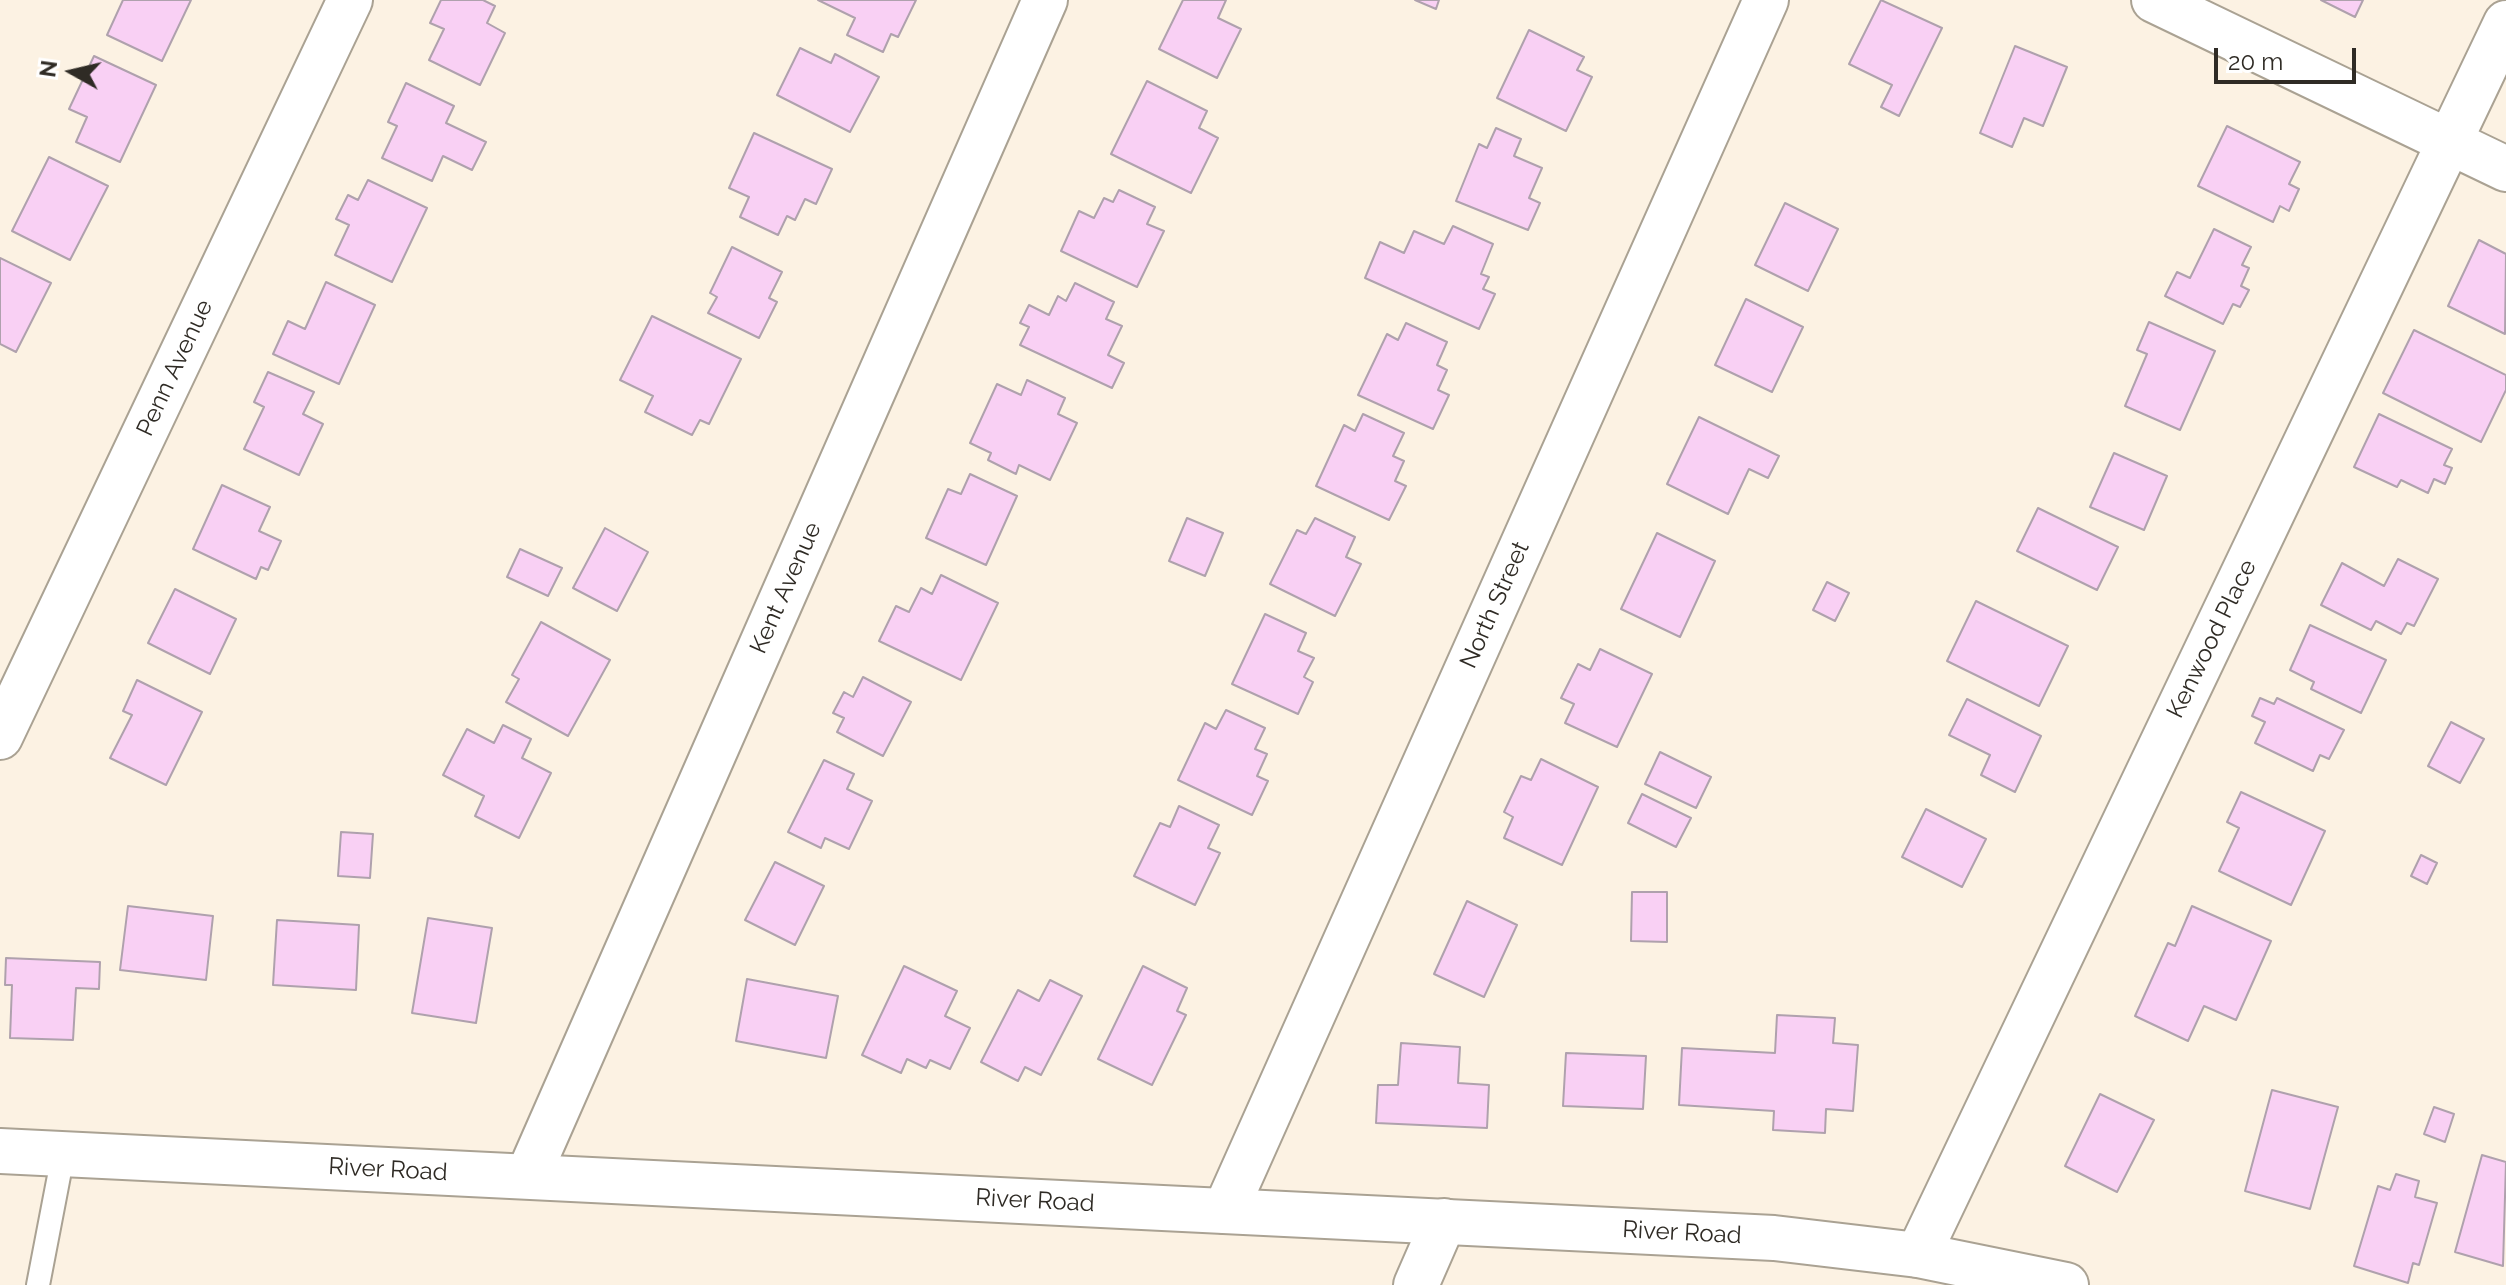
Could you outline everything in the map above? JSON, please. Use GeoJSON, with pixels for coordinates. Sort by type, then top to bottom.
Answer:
{"type":"FeatureCollection","features":[{"type":"Feature","properties":{"kind":"street","name":"Penn Avenue"},"geometry":{"type":"LineString","coordinates":[[0,737],[350,0]]}},
{"type":"Feature","properties":{"kind":"street","name":"Kent Avenue"},"geometry":{"type":"LineString","coordinates":[[528,1176],[1045,0]]}},
{"type":"Feature","properties":{"kind":"street","name":"North Street"},"geometry":{"type":"LineString","coordinates":[[1225,1211],[1766,0]]}},
{"type":"Feature","properties":{"kind":"street"},"geometry":{"type":"LineString","coordinates":[[2154,0],[2506,169]]}},
{"type":"Feature","properties":{"kind":"street","name":"Kenwood Place"},"geometry":{"type":"LineString","coordinates":[[1935,1267],[2449,141],[2506,23]]}},
{"type":"Feature","properties":{"kind":"street","name":"River Road"},"geometry":{"type":"LineString","coordinates":[[0,1151],[1774,1238],[1935,1267],[2066,1285]]}},
{"type":"Feature","properties":{"kind":"street"},"geometry":{"type":"LineString","coordinates":[[1416,1285],[1444,1221]]}},
{"type":"Feature","properties":{"kind":"lane"},"geometry":{"type":"LineString","coordinates":[[38,1285],[63,1155]]}},
{"type":"Feature","properties":{"kind":"building"},"geometry":{"type":"Polygon","coordinates":[[[123,0],[191,0],[162,61],[107,35],[123,0]]]}},
{"type":"Feature","properties":{"kind":"building"},"geometry":{"type":"Polygon","coordinates":[[[441,0],[483,0],[495,6],[487,23],[505,33],[480,85],[429,60],[444,29],[430,23],[441,0]]]}},
{"type":"Feature","properties":{"kind":"building"},"geometry":{"type":"Polygon","coordinates":[[[818,0],[916,0],[898,37],[891,34],[883,52],[847,35],[855,18],[818,0]]]}},
{"type":"Feature","properties":{"kind":"building"},"geometry":{"type":"Polygon","coordinates":[[[1183,0],[1226,0],[1218,18],[1241,29],[1217,78],[1159,49],[1183,0]]]}},
{"type":"Feature","properties":{"kind":"building"},"geometry":{"type":"Polygon","coordinates":[[[1415,0],[1439,0],[1436,9],[1415,0]]]}},
{"type":"Feature","properties":{"kind":"building"},"geometry":{"type":"Polygon","coordinates":[[[1881,0],[1942,28],[1899,116],[1881,107],[1892,85],[1849,64],[1881,0]]]}},
{"type":"Feature","properties":{"kind":"building"},"geometry":{"type":"Polygon","coordinates":[[[2321,0],[2363,0],[2355,17],[2321,0]]]}},
{"type":"Feature","properties":{"kind":"building"},"geometry":{"type":"Polygon","coordinates":[[[1529,30],[1584,57],[1577,70],[1592,77],[1566,131],[1497,98],[1529,30]]]}},
{"type":"Feature","properties":{"kind":"building"},"geometry":{"type":"Polygon","coordinates":[[[2015,46],[2067,67],[2043,126],[2024,118],[2012,147],[1980,133],[2015,46]]]}},
{"type":"Feature","properties":{"kind":"building"},"geometry":{"type":"Polygon","coordinates":[[[800,48],[831,63],[835,54],[879,77],[850,132],[777,95],[800,48]]]}},
{"type":"Feature","properties":{"kind":"building"},"geometry":{"type":"Polygon","coordinates":[[[94,56],[156,85],[120,162],[76,142],[87,117],[69,109],[94,56]]]}},
{"type":"Feature","properties":{"kind":"building"},"geometry":{"type":"Polygon","coordinates":[[[1147,81],[1207,111],[1199,128],[1218,138],[1191,193],[1111,154],[1147,81]]]}},
{"type":"Feature","properties":{"kind":"building"},"geometry":{"type":"Polygon","coordinates":[[[406,83],[454,106],[446,123],[486,142],[472,170],[443,156],[432,181],[382,158],[397,126],[388,122],[406,83]]]}},
{"type":"Feature","properties":{"kind":"building"},"geometry":{"type":"Polygon","coordinates":[[[2227,126],[2300,162],[2289,184],[2299,189],[2289,211],[2280,206],[2273,222],[2198,186],[2227,126]]]}},
{"type":"Feature","properties":{"kind":"building"},"geometry":{"type":"Polygon","coordinates":[[[1496,128],[1521,139],[1514,156],[1542,168],[1529,198],[1540,203],[1528,230],[1456,201],[1479,144],[1487,148],[1496,128]]]}},
{"type":"Feature","properties":{"kind":"building"},"geometry":{"type":"Polygon","coordinates":[[[754,133],[832,169],[816,204],[805,199],[795,220],[787,216],[778,235],[740,217],[749,197],[729,188],[754,133]]]}},
{"type":"Feature","properties":{"kind":"building"},"geometry":{"type":"Polygon","coordinates":[[[49,157],[108,186],[70,260],[12,231],[49,157]]]}},
{"type":"Feature","properties":{"kind":"building"},"geometry":{"type":"Polygon","coordinates":[[[368,180],[427,208],[392,282],[335,255],[349,225],[336,219],[348,195],[358,200],[368,180]]]}},
{"type":"Feature","properties":{"kind":"building"},"geometry":{"type":"Polygon","coordinates":[[[1119,190],[1155,207],[1147,224],[1164,231],[1137,287],[1061,251],[1079,211],[1094,218],[1104,198],[1113,202],[1119,190]]]}},
{"type":"Feature","properties":{"kind":"building"},"geometry":{"type":"Polygon","coordinates":[[[1785,203],[1838,229],[1808,291],[1755,265],[1785,203]]]}},
{"type":"Feature","properties":{"kind":"building"},"geometry":{"type":"Polygon","coordinates":[[[1453,226],[1493,244],[1481,274],[1489,277],[1483,289],[1495,294],[1479,329],[1365,278],[1380,242],[1404,253],[1414,231],[1444,244],[1453,226]]]}},
{"type":"Feature","properties":{"kind":"building"},"geometry":{"type":"Polygon","coordinates":[[[2214,229],[2251,247],[2242,265],[2249,268],[2241,286],[2249,290],[2240,307],[2233,304],[2223,324],[2165,296],[2177,272],[2190,278],[2214,229]]]}},
{"type":"Feature","properties":{"kind":"building"},"geometry":{"type":"Polygon","coordinates":[[[2479,240],[2506,254],[2505,334],[2448,306],[2479,240]]]}},
{"type":"Feature","properties":{"kind":"building"},"geometry":{"type":"Polygon","coordinates":[[[732,247],[782,272],[769,298],[777,302],[759,338],[708,313],[717,297],[710,293],[732,247]]]}},
{"type":"Feature","properties":{"kind":"building"},"geometry":{"type":"Polygon","coordinates":[[[0,258],[51,283],[16,352],[0,344],[0,258]]]}},
{"type":"Feature","properties":{"kind":"building"},"geometry":{"type":"Polygon","coordinates":[[[326,282],[375,305],[339,384],[273,354],[288,321],[305,329],[326,282]]]}},
{"type":"Feature","properties":{"kind":"building"},"geometry":{"type":"Polygon","coordinates":[[[1075,283],[1114,302],[1106,319],[1122,326],[1108,355],[1124,363],[1112,388],[1020,345],[1029,327],[1020,323],[1029,305],[1049,315],[1058,296],[1066,301],[1075,283]]]}},
{"type":"Feature","properties":{"kind":"building"},"geometry":{"type":"Polygon","coordinates":[[[1746,299],[1803,327],[1772,392],[1715,365],[1746,299]]]}},
{"type":"Feature","properties":{"kind":"building"},"geometry":{"type":"Polygon","coordinates":[[[652,316],[741,359],[709,424],[700,420],[692,435],[645,412],[653,396],[620,380],[652,316]]]}},
{"type":"Feature","properties":{"kind":"building"},"geometry":{"type":"Polygon","coordinates":[[[2149,322],[2215,351],[2180,430],[2125,406],[2147,354],[2137,350],[2149,322]]]}},
{"type":"Feature","properties":{"kind":"building"},"geometry":{"type":"Polygon","coordinates":[[[1406,323],[1447,342],[1437,365],[1447,370],[1438,390],[1449,395],[1433,429],[1358,395],[1387,334],[1398,340],[1406,323]]]}},
{"type":"Feature","properties":{"kind":"building"},"geometry":{"type":"Polygon","coordinates":[[[2414,330],[2506,375],[2506,390],[2481,442],[2383,393],[2414,330]]]}},
{"type":"Feature","properties":{"kind":"building"},"geometry":{"type":"Polygon","coordinates":[[[268,372],[314,392],[303,414],[323,424],[299,475],[244,449],[264,407],[254,402],[268,372]]]}},
{"type":"Feature","properties":{"kind":"building"},"geometry":{"type":"Polygon","coordinates":[[[1027,380],[1065,398],[1058,414],[1077,423],[1050,480],[1019,465],[1016,474],[988,460],[991,453],[970,443],[997,384],[1021,395],[1027,380]]]}},
{"type":"Feature","properties":{"kind":"building"},"geometry":{"type":"Polygon","coordinates":[[[1363,414],[1404,433],[1393,456],[1404,461],[1395,481],[1406,486],[1389,520],[1316,486],[1344,425],[1355,431],[1363,414]]]}},
{"type":"Feature","properties":{"kind":"building"},"geometry":{"type":"Polygon","coordinates":[[[2379,414],[2452,449],[2444,465],[2452,468],[2445,484],[2434,479],[2428,493],[2401,480],[2397,487],[2354,467],[2379,414]]]}},
{"type":"Feature","properties":{"kind":"building"},"geometry":{"type":"Polygon","coordinates":[[[1699,417],[1779,456],[1768,478],[1749,469],[1728,514],[1667,484],[1699,417]]]}},
{"type":"Feature","properties":{"kind":"building"},"geometry":{"type":"Polygon","coordinates":[[[2114,453],[2167,476],[2144,530],[2090,507],[2114,453]]]}},
{"type":"Feature","properties":{"kind":"building"},"geometry":{"type":"Polygon","coordinates":[[[970,474],[1017,496],[986,565],[926,538],[948,489],[961,494],[970,474]]]}},
{"type":"Feature","properties":{"kind":"building"},"geometry":{"type":"Polygon","coordinates":[[[222,485],[270,507],[259,531],[281,541],[268,570],[261,567],[256,579],[193,549],[222,485]]]}},
{"type":"Feature","properties":{"kind":"building"},"geometry":{"type":"Polygon","coordinates":[[[2038,508],[2118,547],[2097,590],[2017,551],[2038,508]]]}},
{"type":"Feature","properties":{"kind":"building"},"geometry":{"type":"Polygon","coordinates":[[[1187,518],[1223,533],[1205,576],[1169,561],[1187,518]]]}},
{"type":"Feature","properties":{"kind":"building"},"geometry":{"type":"Polygon","coordinates":[[[1315,518],[1355,537],[1346,557],[1361,564],[1335,616],[1270,584],[1297,530],[1306,534],[1315,518]]]}},
{"type":"Feature","properties":{"kind":"building"},"geometry":{"type":"Polygon","coordinates":[[[605,528],[648,552],[617,611],[573,588],[605,528]]]}},
{"type":"Feature","properties":{"kind":"building"},"geometry":{"type":"Polygon","coordinates":[[[1657,533],[1715,561],[1680,637],[1621,609],[1657,533]]]}},
{"type":"Feature","properties":{"kind":"building"},"geometry":{"type":"Polygon","coordinates":[[[520,549],[562,568],[548,596],[507,577],[520,549]]]}},
{"type":"Feature","properties":{"kind":"building"},"geometry":{"type":"Polygon","coordinates":[[[2398,559],[2438,579],[2414,626],[2407,623],[2401,634],[2376,621],[2371,630],[2321,605],[2342,563],[2384,586],[2398,559]]]}},
{"type":"Feature","properties":{"kind":"building"},"geometry":{"type":"Polygon","coordinates":[[[941,575],[998,603],[961,680],[879,641],[896,606],[909,612],[921,588],[932,594],[941,575]]]}},
{"type":"Feature","properties":{"kind":"building"},"geometry":{"type":"Polygon","coordinates":[[[1827,582],[1849,593],[1835,621],[1813,610],[1827,582]]]}},
{"type":"Feature","properties":{"kind":"building"},"geometry":{"type":"Polygon","coordinates":[[[175,589],[236,619],[210,674],[148,643],[175,589]]]}},
{"type":"Feature","properties":{"kind":"building"},"geometry":{"type":"Polygon","coordinates":[[[1976,601],[2068,646],[2039,706],[1947,661],[1976,601]]]}},
{"type":"Feature","properties":{"kind":"building"},"geometry":{"type":"Polygon","coordinates":[[[1265,614],[1306,633],[1298,651],[1314,658],[1304,677],[1313,682],[1298,714],[1232,684],[1265,614]]]}},
{"type":"Feature","properties":{"kind":"building"},"geometry":{"type":"Polygon","coordinates":[[[541,622],[610,660],[568,736],[506,702],[519,679],[512,675],[541,622]]]}},
{"type":"Feature","properties":{"kind":"building"},"geometry":{"type":"Polygon","coordinates":[[[2310,625],[2386,660],[2361,713],[2311,689],[2314,682],[2290,670],[2310,625]]]}},
{"type":"Feature","properties":{"kind":"building"},"geometry":{"type":"Polygon","coordinates":[[[1600,649],[1652,674],[1617,747],[1565,723],[1574,704],[1561,698],[1578,664],[1590,670],[1600,649]]]}},
{"type":"Feature","properties":{"kind":"building"},"geometry":{"type":"Polygon","coordinates":[[[863,677],[911,702],[883,756],[837,732],[844,718],[833,713],[844,692],[853,697],[863,677]]]}},
{"type":"Feature","properties":{"kind":"building"},"geometry":{"type":"Polygon","coordinates":[[[137,680],[202,712],[166,785],[110,758],[132,715],[123,711],[137,680]]]}},
{"type":"Feature","properties":{"kind":"building"},"geometry":{"type":"Polygon","coordinates":[[[2260,698],[2274,704],[2277,698],[2344,730],[2329,759],[2320,755],[2313,771],[2255,743],[2265,722],[2252,716],[2260,698]]]}},
{"type":"Feature","properties":{"kind":"building"},"geometry":{"type":"Polygon","coordinates":[[[1967,699],[2041,736],[2015,792],[1981,775],[1990,755],[1949,735],[1967,699]]]}},
{"type":"Feature","properties":{"kind":"building"},"geometry":{"type":"Polygon","coordinates":[[[1226,710],[1265,728],[1255,749],[1267,754],[1257,776],[1268,781],[1252,815],[1178,780],[1205,723],[1216,729],[1226,710]]]}},
{"type":"Feature","properties":{"kind":"building"},"geometry":{"type":"Polygon","coordinates":[[[2451,722],[2484,739],[2460,783],[2428,766],[2451,722]]]}},
{"type":"Feature","properties":{"kind":"building"},"geometry":{"type":"Polygon","coordinates":[[[503,725],[531,739],[522,758],[551,773],[519,838],[475,816],[484,796],[443,775],[467,729],[494,743],[503,725]]]}},
{"type":"Feature","properties":{"kind":"building"},"geometry":{"type":"Polygon","coordinates":[[[1660,752],[1711,777],[1696,808],[1645,784],[1660,752]]]}},
{"type":"Feature","properties":{"kind":"building"},"geometry":{"type":"Polygon","coordinates":[[[1541,759],[1598,787],[1562,865],[1504,838],[1513,817],[1504,812],[1521,776],[1531,780],[1541,759]]]}},
{"type":"Feature","properties":{"kind":"building"},"geometry":{"type":"Polygon","coordinates":[[[824,760],[854,774],[847,789],[872,801],[849,849],[825,838],[821,848],[788,832],[824,760]]]}},
{"type":"Feature","properties":{"kind":"building"},"geometry":{"type":"Polygon","coordinates":[[[2241,792],[2325,831],[2291,905],[2219,871],[2239,828],[2227,822],[2241,792]]]}},
{"type":"Feature","properties":{"kind":"building"},"geometry":{"type":"Polygon","coordinates":[[[1642,794],[1691,818],[1676,847],[1628,823],[1642,794]]]}},
{"type":"Feature","properties":{"kind":"building"},"geometry":{"type":"Polygon","coordinates":[[[1179,806],[1219,825],[1208,848],[1220,853],[1195,905],[1134,876],[1160,823],[1170,827],[1179,806]]]}},
{"type":"Feature","properties":{"kind":"building"},"geometry":{"type":"Polygon","coordinates":[[[1926,809],[1986,839],[1962,887],[1902,857],[1926,809]]]}},
{"type":"Feature","properties":{"kind":"building"},"geometry":{"type":"Polygon","coordinates":[[[341,832],[373,834],[370,878],[338,876],[341,832]]]}},
{"type":"Feature","properties":{"kind":"building"},"geometry":{"type":"Polygon","coordinates":[[[2421,855],[2437,863],[2427,884],[2411,876],[2421,855]]]}},
{"type":"Feature","properties":{"kind":"building"},"geometry":{"type":"Polygon","coordinates":[[[775,862],[824,886],[795,945],[745,920],[775,862]]]}},
{"type":"Feature","properties":{"kind":"building"},"geometry":{"type":"Polygon","coordinates":[[[1632,892],[1667,892],[1667,942],[1631,941],[1632,892]]]}},
{"type":"Feature","properties":{"kind":"building"},"geometry":{"type":"Polygon","coordinates":[[[1467,901],[1517,925],[1484,997],[1434,974],[1467,901]]]}},
{"type":"Feature","properties":{"kind":"building"},"geometry":{"type":"Polygon","coordinates":[[[128,906],[213,916],[206,980],[120,970],[128,906]]]}},
{"type":"Feature","properties":{"kind":"building"},"geometry":{"type":"Polygon","coordinates":[[[2192,906],[2271,941],[2236,1020],[2204,1006],[2188,1041],[2135,1016],[2168,943],[2175,946],[2192,906]]]}},
{"type":"Feature","properties":{"kind":"building"},"geometry":{"type":"Polygon","coordinates":[[[428,918],[492,928],[476,1023],[412,1013],[428,918]]]}},
{"type":"Feature","properties":{"kind":"building"},"geometry":{"type":"Polygon","coordinates":[[[277,920],[359,925],[356,990],[273,985],[277,920]]]}},
{"type":"Feature","properties":{"kind":"building"},"geometry":{"type":"Polygon","coordinates":[[[6,958],[100,962],[99,989],[76,988],[73,1040],[10,1038],[12,985],[5,985],[6,958]]]}},
{"type":"Feature","properties":{"kind":"building"},"geometry":{"type":"Polygon","coordinates":[[[904,966],[957,991],[945,1016],[970,1028],[950,1069],[930,1060],[926,1068],[907,1059],[901,1073],[862,1055],[904,966]]]}},
{"type":"Feature","properties":{"kind":"building"},"geometry":{"type":"Polygon","coordinates":[[[1143,966],[1187,988],[1177,1011],[1186,1015],[1152,1085],[1098,1059],[1143,966]]]}},
{"type":"Feature","properties":{"kind":"building"},"geometry":{"type":"Polygon","coordinates":[[[747,979],[838,996],[826,1058],[736,1041],[747,979]]]}},
{"type":"Feature","properties":{"kind":"building"},"geometry":{"type":"Polygon","coordinates":[[[1050,980],[1082,996],[1041,1075],[1025,1067],[1018,1081],[981,1062],[1018,990],[1039,1001],[1050,980]]]}},
{"type":"Feature","properties":{"kind":"building"},"geometry":{"type":"Polygon","coordinates":[[[1777,1015],[1835,1018],[1833,1043],[1858,1045],[1853,1111],[1826,1109],[1825,1133],[1773,1130],[1774,1111],[1679,1105],[1682,1048],[1775,1053],[1777,1015]]]}},
{"type":"Feature","properties":{"kind":"building"},"geometry":{"type":"Polygon","coordinates":[[[1401,1043],[1460,1047],[1458,1083],[1489,1085],[1487,1128],[1376,1123],[1378,1085],[1398,1085],[1401,1043]]]}},
{"type":"Feature","properties":{"kind":"building"},"geometry":{"type":"Polygon","coordinates":[[[1566,1053],[1646,1056],[1643,1109],[1563,1106],[1566,1053]]]}},
{"type":"Feature","properties":{"kind":"building"},"geometry":{"type":"Polygon","coordinates":[[[2272,1090],[2338,1107],[2310,1209],[2245,1191],[2272,1090]]]}},
{"type":"Feature","properties":{"kind":"building"},"geometry":{"type":"Polygon","coordinates":[[[2100,1094],[2154,1120],[2117,1192],[2065,1166],[2100,1094]]]}},
{"type":"Feature","properties":{"kind":"building"},"geometry":{"type":"Polygon","coordinates":[[[2434,1107],[2454,1114],[2445,1142],[2424,1134],[2434,1107]]]}},
{"type":"Feature","properties":{"kind":"building"},"geometry":{"type":"Polygon","coordinates":[[[2482,1155],[2506,1162],[2503,1266],[2455,1252],[2482,1155]]]}},
{"type":"Feature","properties":{"kind":"building"},"geometry":{"type":"Polygon","coordinates":[[[2396,1174],[2419,1181],[2415,1197],[2437,1203],[2419,1265],[2413,1263],[2408,1283],[2354,1266],[2378,1186],[2390,1190],[2396,1174]]]}}]}
